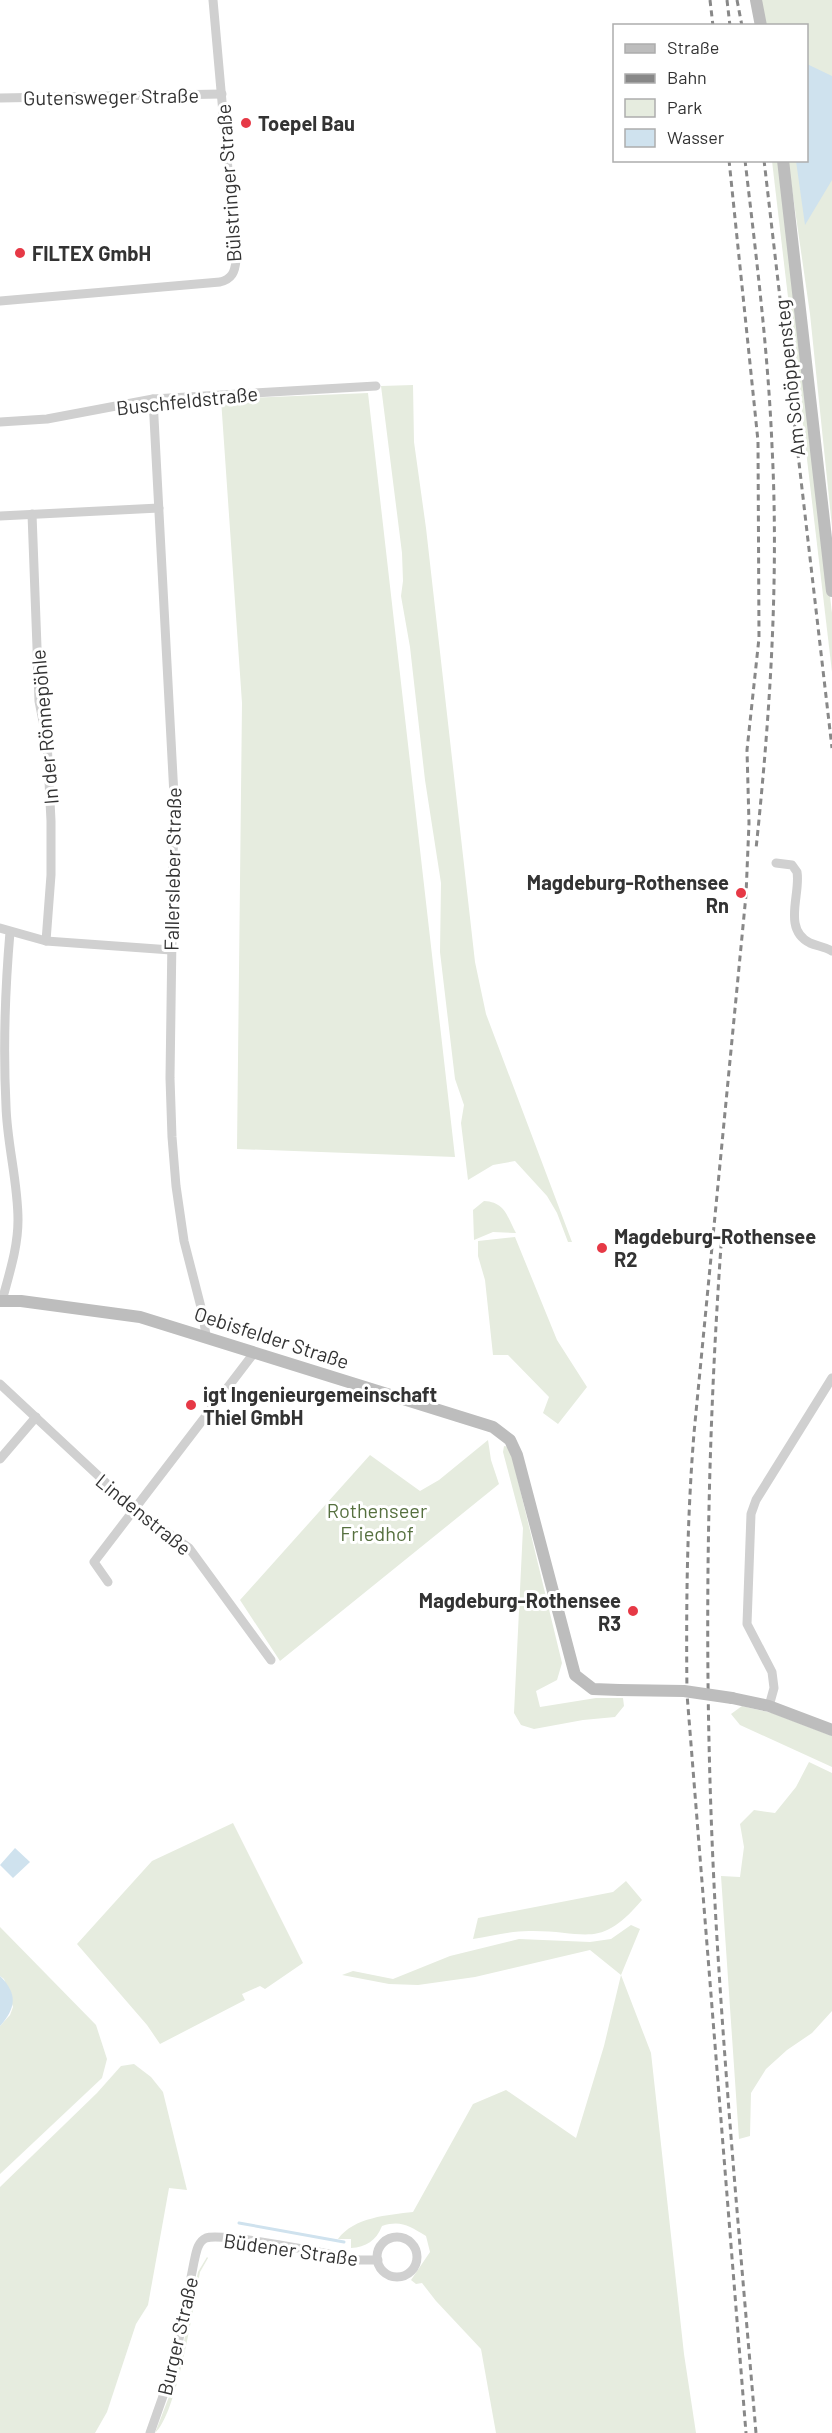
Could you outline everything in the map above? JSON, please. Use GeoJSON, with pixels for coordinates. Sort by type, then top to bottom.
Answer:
{"type":"FeatureCollection","features":[{"type":"Feature","properties":{"kind":"street","name":"Bülstringer Straße"},"geometry":{"type":"LineString","coordinates":[[0,301],[220,282],[234,272],[236,260],[213,0]]}},
{"type":"Feature","properties":{"kind":"street"},"geometry":{"type":"LineString","coordinates":[[756,0],[761,24]]}},
{"type":"Feature","properties":{"kind":"street","name":"Gutensweger Straße"},"geometry":{"type":"LineString","coordinates":[[0,98],[222,94]]}},
{"type":"Feature","properties":{"kind":"street","name":"Am Schöppensteg"},"geometry":{"type":"LineString","coordinates":[[783,162],[832,591]]}},
{"type":"Feature","properties":{"kind":"street","name":"Buschfeldstraße"},"geometry":{"type":"LineString","coordinates":[[0,422],[46,419],[153,399],[376,386]]}},
{"type":"Feature","properties":{"kind":"street","name":"Fallersleber Straße"},"geometry":{"type":"LineString","coordinates":[[153,399],[174,796],[170,1078],[173,1154],[184,1241],[203,1315],[206,1336]]}},
{"type":"Feature","properties":{"kind":"street"},"geometry":{"type":"LineString","coordinates":[[0,516],[159,508]]}},
{"type":"Feature","properties":{"kind":"street","name":"In der Rönnepöhle"},"geometry":{"type":"LineString","coordinates":[[32,514],[39,701],[47,741],[51,821],[52,865],[46,941]]}},
{"type":"Feature","properties":{"kind":"street"},"geometry":{"type":"LineString","coordinates":[[776,863],[792,865],[798,872],[794,912],[800,934],[810,943],[832,951]]}},
{"type":"Feature","properties":{"kind":"street"},"geometry":{"type":"LineString","coordinates":[[0,928],[46,941],[171,950]]}},
{"type":"Feature","properties":{"kind":"street"},"geometry":{"type":"LineString","coordinates":[[1,1301],[15,1249],[18,1220],[6,1110],[4,1059],[4,999],[10,932]]}},
{"type":"Feature","properties":{"kind":"street","name":"Oebisfelder Straße"},"geometry":{"type":"LineString","coordinates":[[1,1301],[126,1314],[206,1336],[254,1353],[493,1426],[505,1435],[514,1448],[525,1480],[575,1676],[585,1686],[593,1689],[684,1691],[732,1698],[769,1706],[832,1730]]}},
{"type":"Feature","properties":{"kind":"street"},"geometry":{"type":"LineString","coordinates":[[108,1582],[94,1562],[254,1353]]}},
{"type":"Feature","properties":{"kind":"street"},"geometry":{"type":"LineString","coordinates":[[769,1706],[774,1688],[772,1672],[747,1624],[750,1514],[756,1500],[832,1378]]}},
{"type":"Feature","properties":{"kind":"street","name":"Lindenstraße"},"geometry":{"type":"LineString","coordinates":[[0,1384],[91,1472],[134,1509],[189,1548],[271,1660]]}},
{"type":"Feature","properties":{"kind":"street"},"geometry":{"type":"LineString","coordinates":[[0,1458],[36,1417]]}},
{"type":"Feature","properties":{"kind":"street","name":"Büdener Straße"},"geometry":{"type":"LineString","coordinates":[[204,2239],[210,2237],[237,2240],[359,2260],[378,2260]]}},
{"type":"Feature","properties":{"kind":"street","name":"Büdener Straße"},"geometry":{"type":"LineString","coordinates":[[393,2238],[409,2241],[417,2255],[416,2264],[411,2271],[400,2276],[387,2274],[378,2260],[380,2248],[385,2241],[393,2238]]}},
{"type":"Feature","properties":{"kind":"street","name":"Burger Straße"},"geometry":{"type":"LineString","coordinates":[[150,2433],[171,2376],[196,2253],[204,2239]]}},
{"type":"Feature","properties":{"kind":"green space"},"geometry":{"type":"Polygon","coordinates":[[[760,0],[832,0],[832,527],[810,314],[788,162],[808,162],[808,24],[765,24],[760,0]]]}},
{"type":"Feature","properties":{"kind":"green space"},"geometry":{"type":"Polygon","coordinates":[[[772,162],[778,162],[832,613],[832,672],[772,162]]]}},
{"type":"Feature","properties":{"kind":"green space"},"geometry":{"type":"Polygon","coordinates":[[[413,385],[414,442],[426,528],[475,962],[486,1014],[572,1242],[568,1242],[557,1213],[547,1196],[515,1161],[493,1165],[468,1180],[461,1123],[464,1105],[455,1079],[440,952],[441,883],[425,780],[410,647],[401,596],[402,553],[381,386],[413,385]]]}},
{"type":"Feature","properties":{"kind":"green space"},"geometry":{"type":"Polygon","coordinates":[[[368,393],[455,1157],[237,1149],[242,703],[221,399],[368,393]]]}},
{"type":"Feature","properties":{"kind":"green space"},"geometry":{"type":"Polygon","coordinates":[[[484,1201],[497,1204],[505,1211],[516,1233],[493,1232],[474,1240],[473,1210],[484,1201]]]}},
{"type":"Feature","properties":{"kind":"green space"},"geometry":{"type":"Polygon","coordinates":[[[515,1237],[557,1340],[587,1387],[558,1424],[543,1413],[549,1397],[508,1355],[493,1355],[485,1280],[478,1256],[478,1241],[515,1237]]]}},
{"type":"Feature","properties":{"kind":"green space","name":"Rothenseer Friedhof"},"geometry":{"type":"Polygon","coordinates":[[[488,1440],[491,1460],[499,1484],[280,1661],[240,1600],[370,1455],[420,1491],[439,1480],[488,1440]]]}},
{"type":"Feature","properties":{"kind":"green space"},"geometry":{"type":"Polygon","coordinates":[[[504,1446],[509,1447],[511,1452],[562,1663],[557,1680],[536,1691],[540,1707],[596,1698],[623,1698],[624,1706],[615,1717],[534,1729],[521,1725],[514,1713],[523,1528],[503,1452],[504,1446]]]}},
{"type":"Feature","properties":{"kind":"green space"},"geometry":{"type":"Polygon","coordinates":[[[742,1706],[772,1713],[832,1736],[832,1767],[740,1725],[731,1714],[742,1706]]]}},
{"type":"Feature","properties":{"kind":"green space"},"geometry":{"type":"Polygon","coordinates":[[[809,1762],[832,1773],[832,2011],[812,2033],[787,2050],[766,2069],[751,2093],[750,2136],[739,2139],[721,1876],[740,1877],[744,1847],[740,1824],[754,1810],[775,1813],[796,1787],[809,1762]]]}},
{"type":"Feature","properties":{"kind":"green space"},"geometry":{"type":"Polygon","coordinates":[[[233,1823],[303,1963],[265,1989],[260,1986],[242,1994],[245,2000],[160,2044],[147,2025],[77,1944],[152,1861],[233,1823]]]}},
{"type":"Feature","properties":{"kind":"green space"},"geometry":{"type":"Polygon","coordinates":[[[626,1881],[642,1900],[627,1916],[602,1932],[578,1934],[522,1931],[473,1939],[478,1918],[613,1892],[626,1881]]]}},
{"type":"Feature","properties":{"kind":"green space"},"geometry":{"type":"Polygon","coordinates":[[[631,1925],[640,1929],[621,1975],[590,1950],[475,1977],[418,1985],[389,1984],[342,1975],[353,1971],[393,1979],[450,1956],[519,1939],[590,1942],[611,1939],[631,1925]]]}},
{"type":"Feature","properties":{"kind":"green space"},"geometry":{"type":"Polygon","coordinates":[[[0,1927],[96,2025],[107,2059],[102,2078],[0,2174],[0,2026],[10,2015],[13,2007],[4,1979],[0,1976],[0,1927]]]}},
{"type":"Feature","properties":{"kind":"green space"},"geometry":{"type":"Polygon","coordinates":[[[621,1975],[651,2053],[684,2354],[696,2433],[496,2433],[481,2349],[422,2283],[416,2284],[411,2280],[430,2252],[426,2236],[410,2227],[394,2224],[382,2226],[374,2239],[361,2246],[351,2248],[351,2239],[338,2239],[353,2226],[372,2218],[413,2212],[473,2104],[506,2090],[576,2138],[604,2046],[621,1975]]]}},
{"type":"Feature","properties":{"kind":"green space"},"geometry":{"type":"Polygon","coordinates":[[[134,2064],[151,2077],[163,2092],[187,2190],[169,2188],[148,2305],[136,2324],[107,2412],[95,2433],[0,2433],[0,2187],[97,2093],[121,2066],[134,2064]]]}},
{"type":"Feature","properties":{"kind":"green space"},"geometry":{"type":"Polygon","coordinates":[[[207,2257],[200,2272],[177,2382],[163,2422],[155,2433],[177,2376],[198,2272],[207,2257]]]}},
{"type":"Feature","properties":{"kind":"water"},"geometry":{"type":"Polygon","coordinates":[[[808,64],[832,76],[832,180],[805,225],[796,162],[808,162],[808,64]]]}},
{"type":"Feature","properties":{"kind":"water"},"geometry":{"type":"Polygon","coordinates":[[[15,1848],[30,1862],[13,1878],[0,1865],[15,1848]]]}},
{"type":"Feature","properties":{"kind":"water"},"geometry":{"type":"Polygon","coordinates":[[[0,1976],[10,1989],[13,2001],[9,2013],[0,2026],[0,1976]]]}},
{"type":"Feature","properties":{"kind":"waterway"},"geometry":{"type":"LineString","coordinates":[[239,2223],[344,2242]]}},
{"type":"Feature","properties":{"kind":"railway"},"geometry":{"type":"LineString","coordinates":[[710,0],[713,24]]}},
{"type":"Feature","properties":{"kind":"railway"},"geometry":{"type":"LineString","coordinates":[[727,0],[730,24]]}},
{"type":"Feature","properties":{"kind":"railway"},"geometry":{"type":"LineString","coordinates":[[737,0],[742,24]]}},
{"type":"Feature","properties":{"kind":"railway"},"geometry":{"type":"LineString","coordinates":[[729,162],[758,441],[759,638],[747,750],[749,823],[746,895],[694,1433],[688,1563],[687,1694],[746,2433]]}},
{"type":"Feature","properties":{"kind":"railway"},"geometry":{"type":"LineString","coordinates":[[745,162],[765,338],[774,497],[772,648],[756,849]]}},
{"type":"Feature","properties":{"kind":"railway"},"geometry":{"type":"LineString","coordinates":[[764,162],[832,748]]}},
{"type":"Feature","properties":{"kind":"railway"},"geometry":{"type":"LineString","coordinates":[[722,1232],[709,1497],[709,1762],[721,2001],[756,2433]]}},
{"type":"Feature","properties":{"kind":"place","name":"Toepel Bau"},"geometry":{"type":"Point","coordinates":[246,123]}},
{"type":"Feature","properties":{"kind":"place","name":"FILTEX GmbH"},"geometry":{"type":"Point","coordinates":[20,253]}},
{"type":"Feature","properties":{"kind":"place","name":"Magdeburg-Rothensee Rn"},"geometry":{"type":"Point","coordinates":[741,893]}},
{"type":"Feature","properties":{"kind":"place","name":"Magdeburg-Rothensee R2"},"geometry":{"type":"Point","coordinates":[602,1248]}},
{"type":"Feature","properties":{"kind":"place","name":"igt Ingenieurgemeinschaft Thiel GmbH"},"geometry":{"type":"Point","coordinates":[191,1405]}},
{"type":"Feature","properties":{"kind":"place","name":"Magdeburg-Rothensee R3"},"geometry":{"type":"Point","coordinates":[633,1611]}}]}
